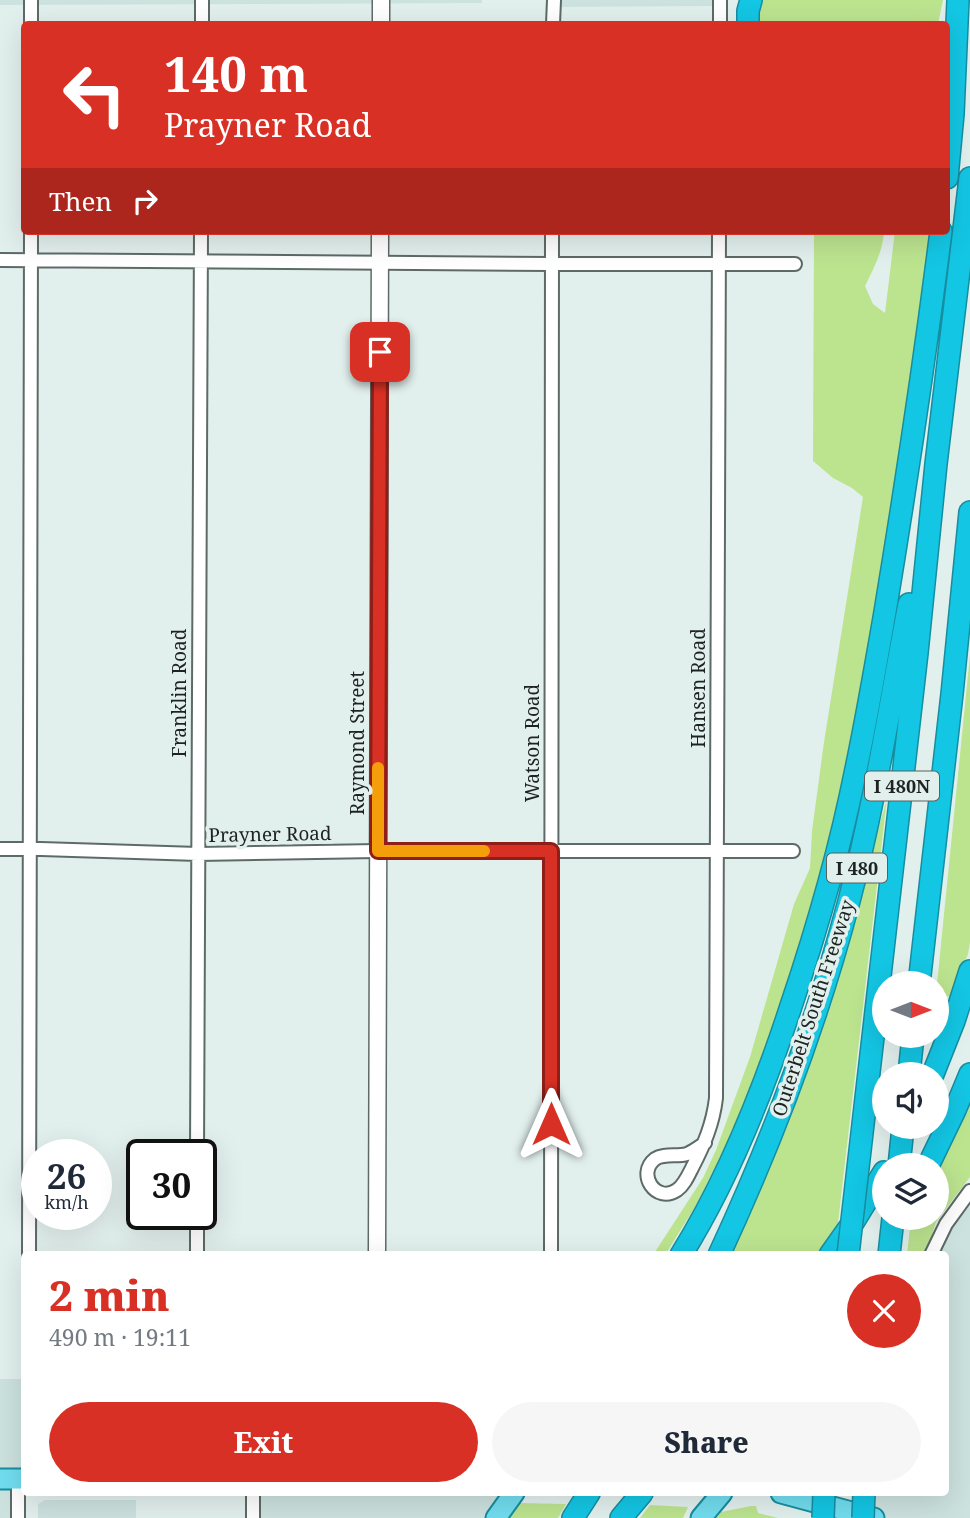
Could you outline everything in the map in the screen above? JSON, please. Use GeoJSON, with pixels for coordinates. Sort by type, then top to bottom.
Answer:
{"type":"FeatureCollection","features":[{"type":"Feature","properties":{"kind":"highway"},"geometry":{"type":"LineString","coordinates":[[748,21],[751,0]]}},
{"type":"Feature","properties":{"kind":"highway"},"geometry":{"type":"LineString","coordinates":[[947,21],[951,0]]}},
{"type":"Feature","properties":{"kind":"highway"},"geometry":{"type":"LineString","coordinates":[[950,146],[958,0]]}},
{"type":"Feature","properties":{"kind":"highway","name":"Outerbelt South Freeway"},"geometry":{"type":"LineString","coordinates":[[848,1251],[970,178]]}},
{"type":"Feature","properties":{"kind":"highway"},"geometry":{"type":"LineString","coordinates":[[683,1251],[713,1197],[748,1123],[779,1045],[806,962],[843,828],[857,768],[903,504],[940,235]]}},
{"type":"Feature","properties":{"kind":"highway","name":"Outerbelt South Freeway"},"geometry":{"type":"LineString","coordinates":[[721,1251],[799,1061],[846,913],[877,778],[936,464]]}},
{"type":"Feature","properties":{"kind":"highway","name":"I 480N"},"geometry":{"type":"LineString","coordinates":[[920,971],[970,512]]}},
{"type":"Feature","properties":{"kind":"highway"},"geometry":{"type":"LineString","coordinates":[[938,1062],[970,971]]}},
{"type":"Feature","properties":{"kind":"highway"},"geometry":{"type":"LineString","coordinates":[[934,1153],[970,1074]]}},
{"type":"Feature","properties":{"kind":"highway"},"geometry":{"type":"LineString","coordinates":[[833,1251],[872,1191]]}},
{"type":"Feature","properties":{"kind":"highway"},"geometry":{"type":"LineString","coordinates":[[889,1251],[892,1230]]}},
{"type":"Feature","properties":{"kind":"highway"},"geometry":{"type":"LineString","coordinates":[[881,1251],[893,1230]]}},
{"type":"Feature","properties":{"kind":"highway"},"geometry":{"type":"LineString","coordinates":[[573,1518],[587,1496]]}},
{"type":"Feature","properties":{"kind":"highway"},"geometry":{"type":"LineString","coordinates":[[621,1518],[639,1496]]}},
{"type":"Feature","properties":{"kind":"highway"},"geometry":{"type":"LineString","coordinates":[[823,1518],[824,1496]]}},
{"type":"Feature","properties":{"kind":"highway"},"geometry":{"type":"LineString","coordinates":[[863,1518],[864,1496]]}},
{"type":"Feature","properties":{"kind":"main road"},"geometry":{"type":"LineString","coordinates":[[496,1518],[512,1496]]}},
{"type":"Feature","properties":{"kind":"main road"},"geometry":{"type":"LineString","coordinates":[[701,1518],[719,1496]]}},
{"type":"Feature","properties":{"kind":"main road"},"geometry":{"type":"LineString","coordinates":[[792,1496],[874,1518]]}},
{"type":"Feature","properties":{"kind":"street"},"geometry":{"type":"LineString","coordinates":[[31,0],[31,21]]}},
{"type":"Feature","properties":{"kind":"street"},"geometry":{"type":"LineString","coordinates":[[202,0],[202,21]]}},
{"type":"Feature","properties":{"kind":"street"},"geometry":{"type":"LineString","coordinates":[[381,0],[381,21]]}},
{"type":"Feature","properties":{"kind":"street"},"geometry":{"type":"LineString","coordinates":[[553,21],[554,0]]}},
{"type":"Feature","properties":{"kind":"street"},"geometry":{"type":"LineString","coordinates":[[720,0],[720,21]]}},
{"type":"Feature","properties":{"kind":"street"},"geometry":{"type":"LineString","coordinates":[[29,1251],[31,235]]}},
{"type":"Feature","properties":{"kind":"street","name":"Franklin Road"},"geometry":{"type":"LineString","coordinates":[[197,1139],[201,235]]}},
{"type":"Feature","properties":{"kind":"street","name":"Raymond Street"},"geometry":{"type":"LineString","coordinates":[[377,1251],[380,235]]}},
{"type":"Feature","properties":{"kind":"street","name":"Watson Road"},"geometry":{"type":"LineString","coordinates":[[551,1251],[552,235]]}},
{"type":"Feature","properties":{"kind":"street","name":"Hansen Road"},"geometry":{"type":"LineString","coordinates":[[705,1143],[686,1154],[656,1158],[648,1172],[651,1188],[668,1194],[676,1191],[685,1182],[705,1143],[716,1098],[719,235]]}},
{"type":"Feature","properties":{"kind":"street"},"geometry":{"type":"LineString","coordinates":[[0,260],[795,264]]}},
{"type":"Feature","properties":{"kind":"street","name":"Prayner Road"},"geometry":{"type":"LineString","coordinates":[[0,849],[198,854],[793,851]]}},
{"type":"Feature","properties":{"kind":"street"},"geometry":{"type":"LineString","coordinates":[[933,1251],[946,1224],[970,1192]]}},
{"type":"Feature","properties":{"kind":"street"},"geometry":{"type":"LineString","coordinates":[[197,1230],[197,1251]]}},
{"type":"Feature","properties":{"kind":"street"},"geometry":{"type":"LineString","coordinates":[[14,1479],[18,1518]]}},
{"type":"Feature","properties":{"kind":"street"},"geometry":{"type":"LineString","coordinates":[[253,1496],[253,1518]]}},
{"type":"Feature","properties":{"kind":"shaded area"},"geometry":{"type":"Polygon","coordinates":[[[0,0],[482,0],[482,3],[0,5],[0,0]]]}},
{"type":"Feature","properties":{"kind":"shaded area"},"geometry":{"type":"Polygon","coordinates":[[[554,0],[720,0],[720,6],[553,7],[554,0]]]}},
{"type":"Feature","properties":{"kind":"shaded area"},"geometry":{"type":"Polygon","coordinates":[[[970,1191],[970,1518],[875,1518],[864,1496],[949,1496],[949,1251],[933,1251],[946,1230],[949,1230],[949,1225],[970,1191]]]}},
{"type":"Feature","properties":{"kind":"shaded area"},"geometry":{"type":"Polygon","coordinates":[[[0,1379],[21,1379],[21,1496],[18,1518],[0,1518],[0,1379]]]}},
{"type":"Feature","properties":{"kind":"shaded area"},"geometry":{"type":"Polygon","coordinates":[[[253,1496],[512,1496],[496,1518],[253,1518],[253,1496]]]}},
{"type":"Feature","properties":{"kind":"shaded area"},"geometry":{"type":"Polygon","coordinates":[[[45,1500],[136,1500],[136,1518],[38,1518],[38,1504],[45,1500]]]}},
{"type":"Feature","properties":{"kind":"green space"},"geometry":{"type":"Polygon","coordinates":[[[760,0],[943,0],[939,21],[756,21],[760,0]]]}},
{"type":"Feature","properties":{"kind":"green space"},"geometry":{"type":"Polygon","coordinates":[[[814,235],[883,235],[875,266],[865,286],[873,304],[885,313],[895,235],[930,235],[910,399],[858,715],[822,872],[786,996],[737,1124],[695,1207],[668,1251],[656,1251],[703,1178],[716,1150],[750,1057],[794,904],[810,868],[824,742],[863,497],[833,478],[813,461],[814,235]]]}},
{"type":"Feature","properties":{"kind":"green space"},"geometry":{"type":"Polygon","coordinates":[[[970,655],[970,943],[951,997],[949,971],[938,971],[970,655]]]}},
{"type":"Feature","properties":{"kind":"green space"},"geometry":{"type":"Polygon","coordinates":[[[887,798],[837,1232],[822,1251],[732,1251],[759,1191],[805,1071],[847,941],[887,798]]]}},
{"type":"Feature","properties":{"kind":"green space"},"geometry":{"type":"Polygon","coordinates":[[[970,1095],[970,1177],[949,1205],[949,1153],[943,1153],[970,1095]]]}},
{"type":"Feature","properties":{"kind":"green space"},"geometry":{"type":"Polygon","coordinates":[[[910,1230],[934,1230],[927,1251],[907,1251],[910,1230]]]}},
{"type":"Feature","properties":{"kind":"green space"},"geometry":{"type":"Polygon","coordinates":[[[519,1503],[566,1504],[558,1518],[508,1518],[519,1503]]]}},
{"type":"Feature","properties":{"kind":"green space"},"geometry":{"type":"Polygon","coordinates":[[[650,1505],[688,1507],[683,1518],[640,1518],[650,1505]]]}},
{"type":"Feature","properties":{"kind":"green space"},"geometry":{"type":"Polygon","coordinates":[[[756,1506],[758,1513],[778,1518],[716,1518],[721,1512],[756,1506]]]}},
{"type":"Feature","properties":{"kind":"slow traffic"},"geometry":{"type":"LineString","coordinates":[[378,768],[378,851],[484,851]]}},
{"type":"Feature","properties":{"kind":"route"},"geometry":{"type":"LineString","coordinates":[[380,352],[378,851],[551,851],[551,1124]]}}]}
